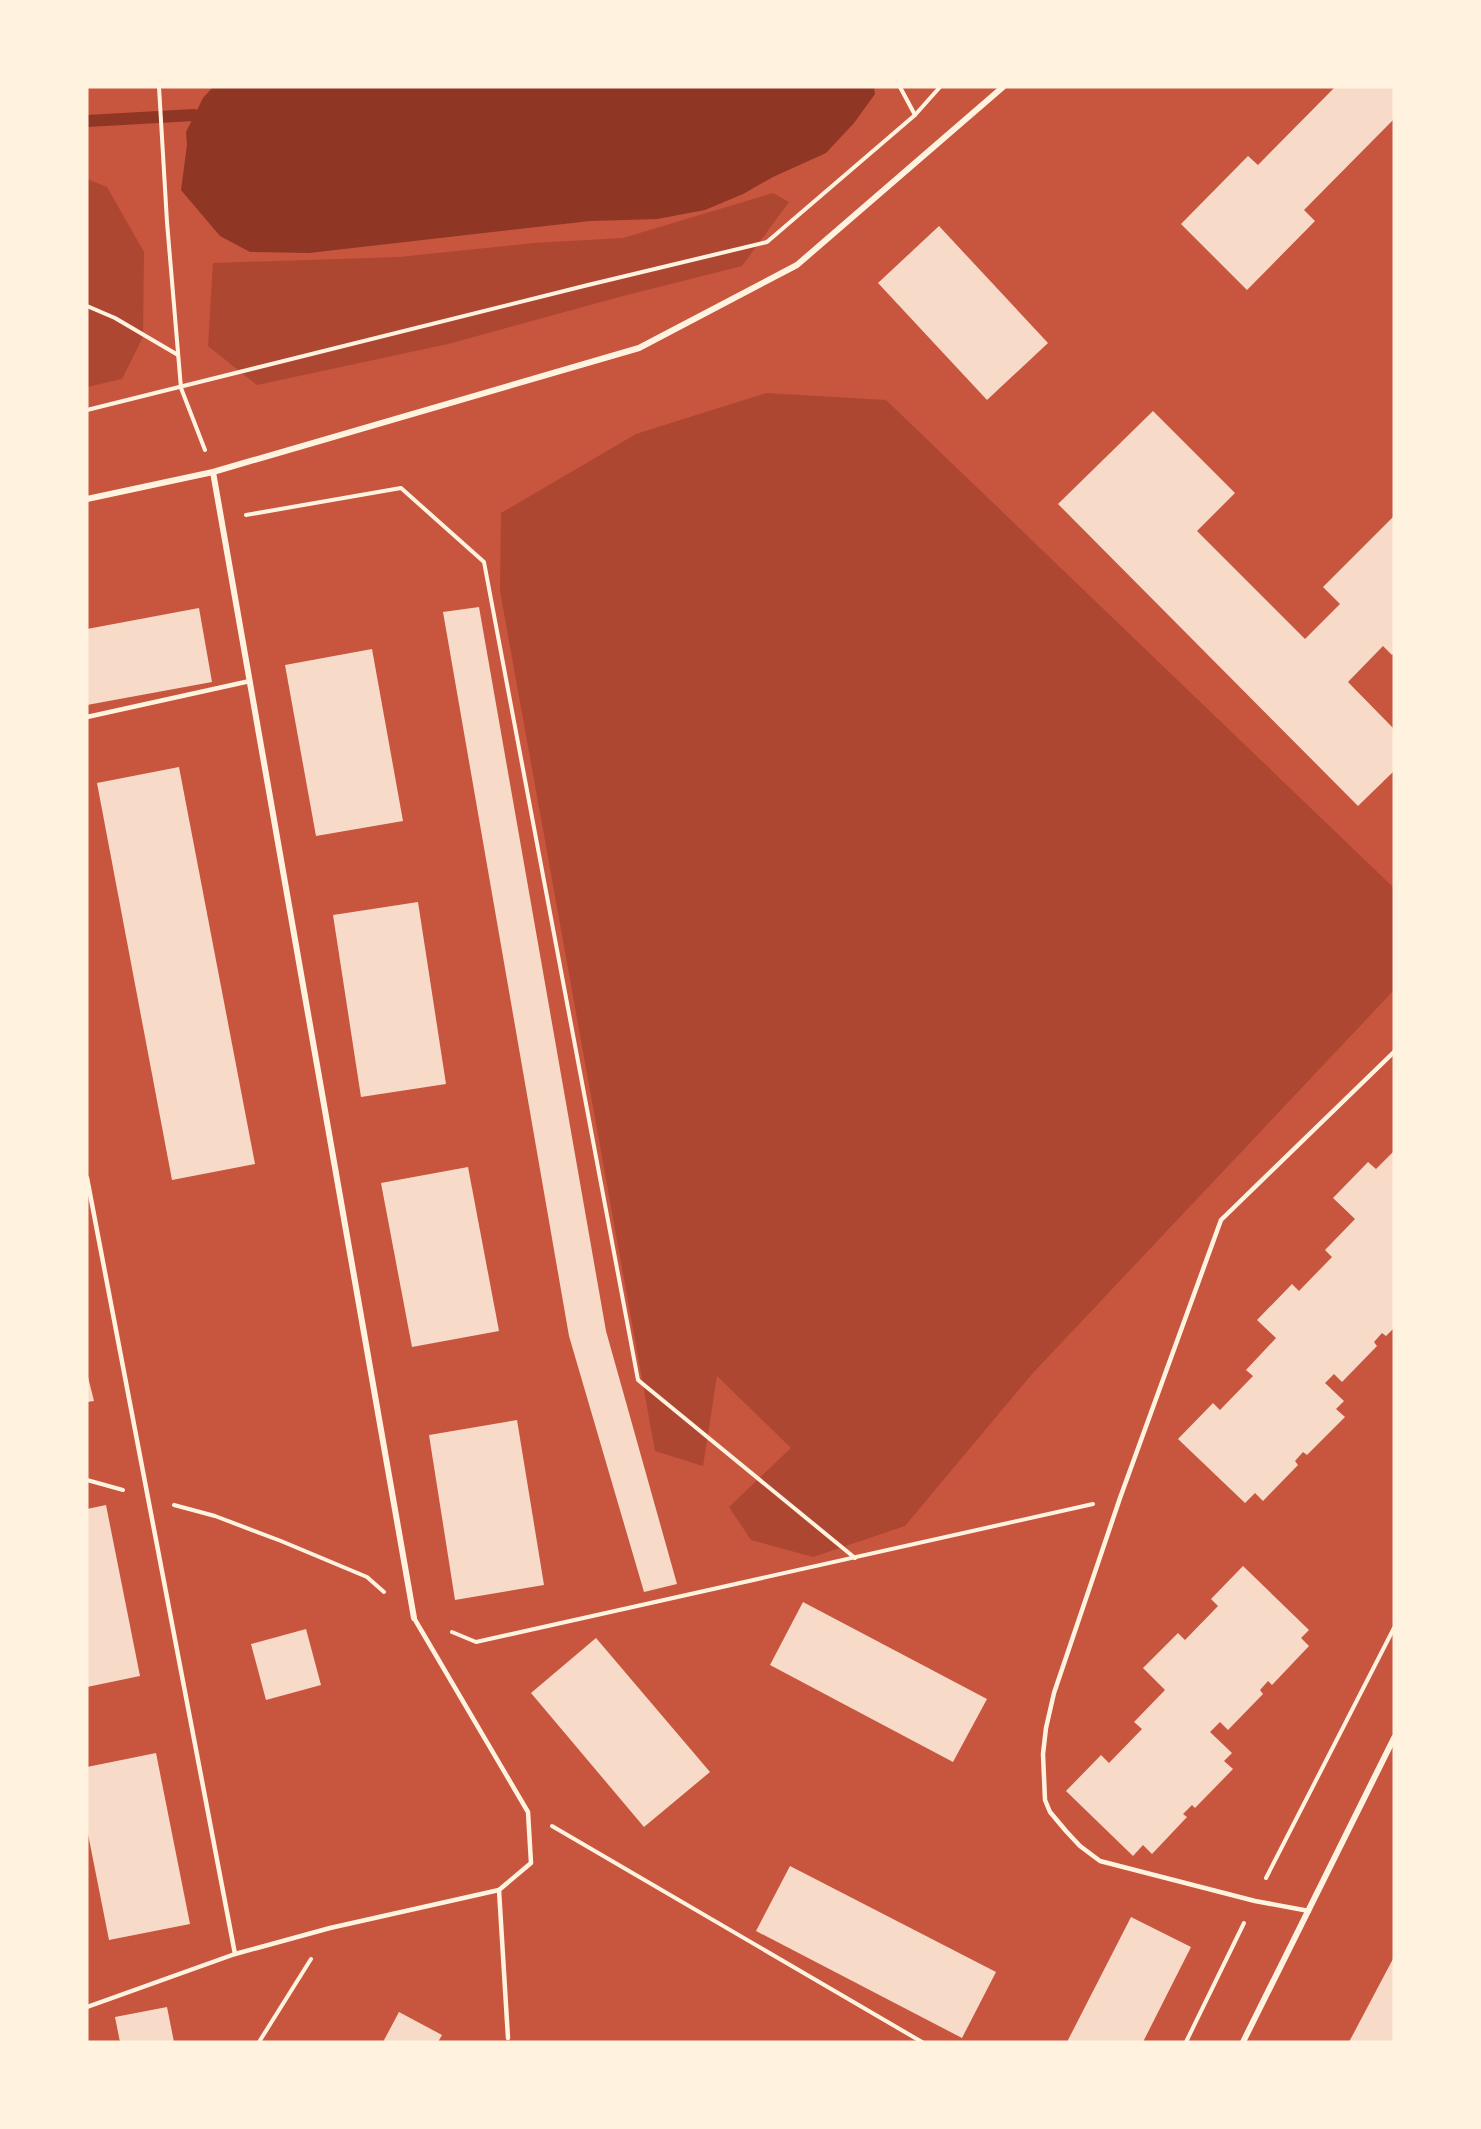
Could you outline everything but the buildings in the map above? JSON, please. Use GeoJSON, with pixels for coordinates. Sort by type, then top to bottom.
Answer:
{"type":"FeatureCollection","features":[{"type":"Feature","properties":{"kind":"street"},"geometry":{"type":"LineString","coordinates":[[87,499],[213,472],[639,348],[797,265],[1003,87]]}},
{"type":"Feature","properties":{"kind":"street"},"geometry":{"type":"LineString","coordinates":[[213,472],[414,1618]]}},
{"type":"Feature","properties":{"kind":"street"},"geometry":{"type":"LineString","coordinates":[[1243,2042],[1394,1738]]}},
{"type":"Feature","properties":{"kind":"lane"},"geometry":{"type":"LineString","coordinates":[[87,717],[250,681]]}},
{"type":"Feature","properties":{"kind":"lane"},"geometry":{"type":"LineString","coordinates":[[1309,1911],[1255,1901],[1100,1861],[1080,1846],[1050,1812],[1045,1800],[1043,1754],[1054,1693],[1120,1498],[1221,1220],[1394,1052]]}},
{"type":"Feature","properties":{"kind":"lane"},"geometry":{"type":"LineString","coordinates":[[87,1178],[235,1953]]}},
{"type":"Feature","properties":{"kind":"lane"},"geometry":{"type":"LineString","coordinates":[[87,2007],[235,1953],[330,1928],[499,1890],[531,1863],[528,1812],[414,1618]]}},
{"type":"Feature","properties":{"kind":"lane"},"geometry":{"type":"LineString","coordinates":[[499,1890],[508,2038]]}},
{"type":"Feature","properties":{"kind":"path"},"geometry":{"type":"LineString","coordinates":[[159,87],[167,222],[181,388],[213,472]]}},
{"type":"Feature","properties":{"kind":"path"},"geometry":{"type":"LineString","coordinates":[[900,87],[915,115]]}},
{"type":"Feature","properties":{"kind":"path"},"geometry":{"type":"LineString","coordinates":[[87,410],[767,242],[915,115],[940,87]]}},
{"type":"Feature","properties":{"kind":"path"},"geometry":{"type":"LineString","coordinates":[[87,306],[115,318],[178,355]]}},
{"type":"Feature","properties":{"kind":"path"},"geometry":{"type":"LineString","coordinates":[[222,519],[401,488],[484,562],[638,1380],[855,1558]]}},
{"type":"Feature","properties":{"kind":"path"},"geometry":{"type":"LineString","coordinates":[[87,1479],[215,1516],[367,1577],[414,1618],[476,1642],[1120,1498]]}},
{"type":"Feature","properties":{"kind":"path"},"geometry":{"type":"LineString","coordinates":[[1186,2042],[1394,1628]]}},
{"type":"Feature","properties":{"kind":"path"},"geometry":{"type":"LineString","coordinates":[[528,1812],[922,2042]]}},
{"type":"Feature","properties":{"kind":"path"},"geometry":{"type":"LineString","coordinates":[[259,2042],[330,1928]]}},
{"type":"Feature","properties":{"kind":"shaded area"},"geometry":{"type":"Polygon","coordinates":[[[213,87],[874,87],[875,94],[854,123],[826,153],[705,210],[657,219],[590,221],[309,253],[250,252],[220,236],[181,190],[187,145],[186,132],[203,98],[213,87]]]}},
{"type":"Feature","properties":{"kind":"shaded area"},"geometry":{"type":"Polygon","coordinates":[[[87,179],[107,187],[144,252],[143,337],[122,379],[87,387],[87,179]]]}},
{"type":"Feature","properties":{"kind":"shaded area"},"geometry":{"type":"Polygon","coordinates":[[[773,193],[789,202],[742,266],[448,344],[257,385],[208,346],[213,263],[399,257],[534,243],[623,238],[773,193]]]}},
{"type":"Feature","properties":{"kind":"shaded area"},"geometry":{"type":"Polygon","coordinates":[[[766,393],[886,400],[1394,888],[1394,990],[1032,1374],[905,1526],[813,1557],[751,1540],[729,1507],[791,1448],[717,1376],[703,1466],[655,1451],[500,591],[501,513],[636,434],[766,393]]]}},
{"type":"Feature","properties":{"kind":"waterway"},"geometry":{"type":"LineString","coordinates":[[87,121],[194,115]]}}]}
